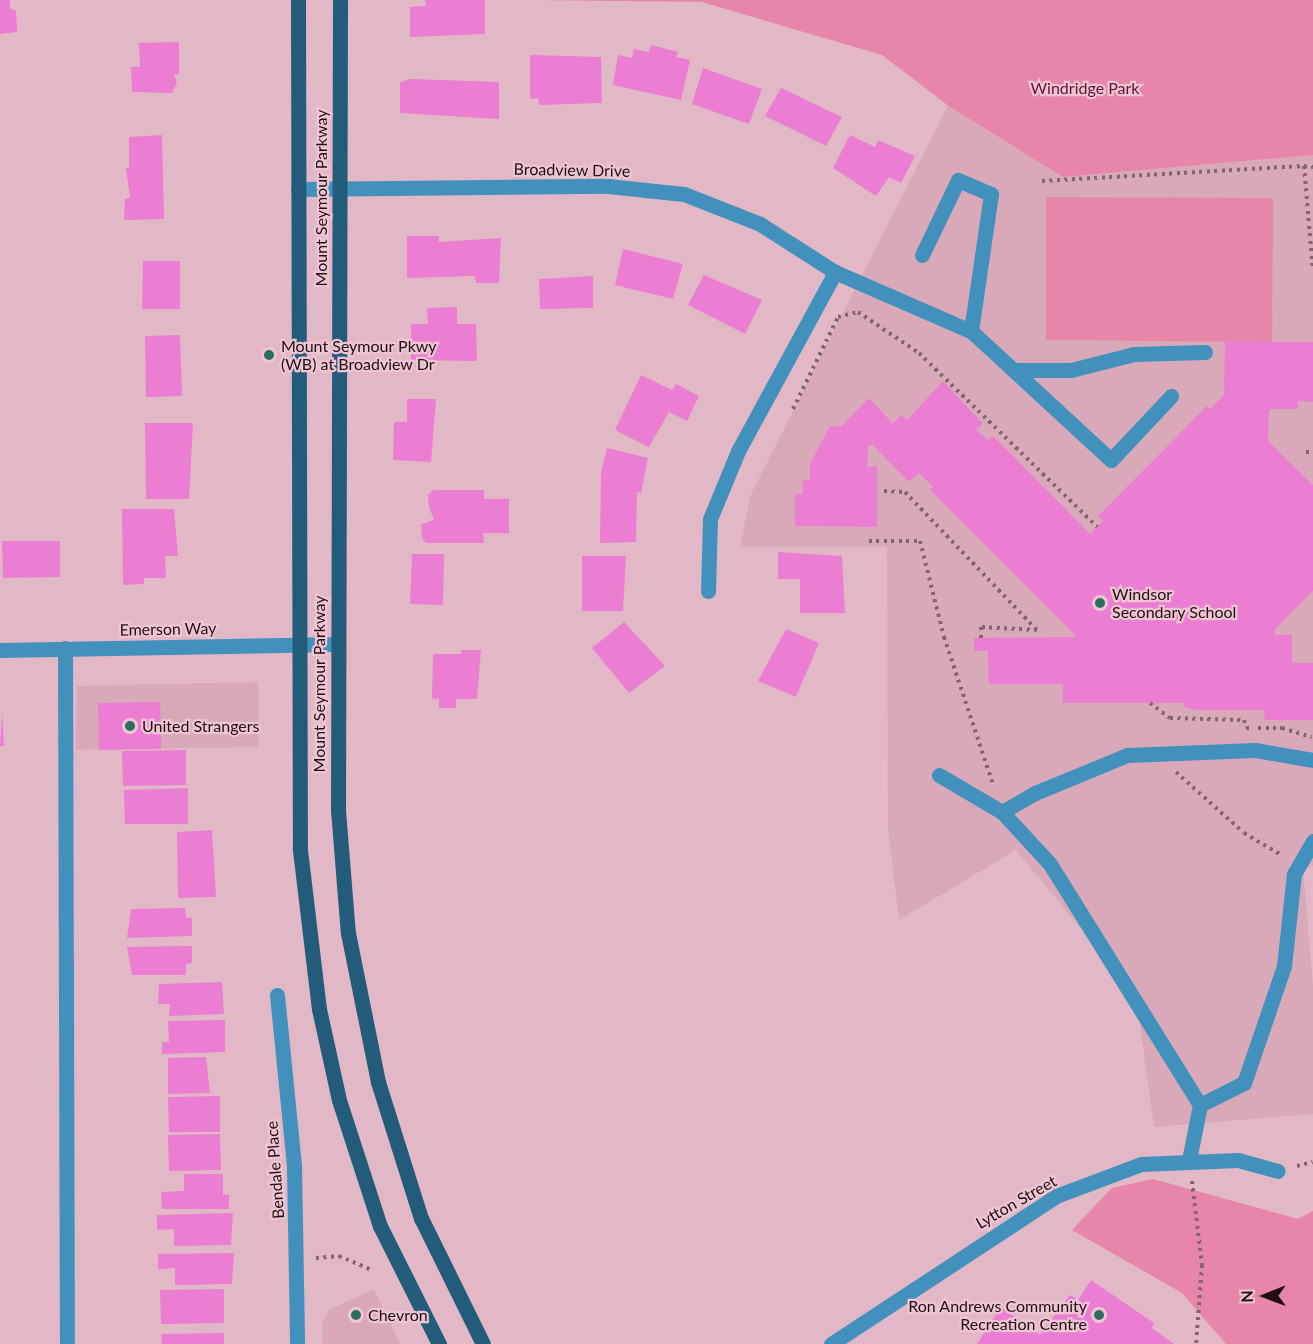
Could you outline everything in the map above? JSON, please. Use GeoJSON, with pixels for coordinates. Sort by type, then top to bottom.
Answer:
{"type":"FeatureCollection","features":[{"type":"Feature","properties":{"kind":"main road","name":"Mount Seymour Parkway"},"geometry":{"type":"LineString","coordinates":[[298,0],[300,850],[319,1009],[339,1100],[380,1226],[439,1344]]}},
{"type":"Feature","properties":{"kind":"main road","name":"Mount Seymour Parkway"},"geometry":{"type":"LineString","coordinates":[[340,0],[338,821],[348,933],[378,1082],[421,1218],[483,1344]]}},
{"type":"Feature","properties":{"kind":"street"},"geometry":{"type":"LineString","coordinates":[[922,255],[958,180],[991,194],[971,331]]}},
{"type":"Feature","properties":{"kind":"street","name":"Broadview Drive"},"geometry":{"type":"LineString","coordinates":[[298,189],[608,186],[684,194],[760,224],[835,272],[971,331],[1111,460],[1172,396]]}},
{"type":"Feature","properties":{"kind":"street"},"geometry":{"type":"LineString","coordinates":[[708,591],[710,519],[738,451],[835,272]]}},
{"type":"Feature","properties":{"kind":"street"},"geometry":{"type":"LineString","coordinates":[[1014,370],[1071,370],[1134,354],[1205,352]]}},
{"type":"Feature","properties":{"kind":"street","name":"Emerson Way"},"geometry":{"type":"LineString","coordinates":[[0,650],[337,644]]}},
{"type":"Feature","properties":{"kind":"street"},"geometry":{"type":"LineString","coordinates":[[65,648],[67,1344]]}},
{"type":"Feature","properties":{"kind":"street"},"geometry":{"type":"LineString","coordinates":[[1002,812],[1035,793],[1127,755],[1255,750],[1313,760]]}},
{"type":"Feature","properties":{"kind":"street"},"geometry":{"type":"LineString","coordinates":[[939,775],[1002,812],[1050,864],[1200,1106],[1189,1160]]}},
{"type":"Feature","properties":{"kind":"street"},"geometry":{"type":"LineString","coordinates":[[1200,1106],[1245,1083],[1284,966],[1294,874],[1313,841]]}},
{"type":"Feature","properties":{"kind":"street","name":"Bendale Place"},"geometry":{"type":"LineString","coordinates":[[277,995],[294,1166],[297,1344]]}},
{"type":"Feature","properties":{"kind":"street","name":"Lytton Street"},"geometry":{"type":"LineString","coordinates":[[831,1344],[1056,1196],[1141,1164],[1189,1160],[1238,1160],[1278,1171]]}},
{"type":"Feature","properties":{"kind":"path"},"geometry":{"type":"LineString","coordinates":[[1304,166],[1313,271]]}},
{"type":"Feature","properties":{"kind":"path"},"geometry":{"type":"LineString","coordinates":[[1042,181],[1313,167]]}},
{"type":"Feature","properties":{"kind":"path"},"geometry":{"type":"LineString","coordinates":[[793,409],[838,317],[858,312],[919,353],[1097,527]]}},
{"type":"Feature","properties":{"kind":"path"},"geometry":{"type":"LineString","coordinates":[[1306,452],[1313,452]]}},
{"type":"Feature","properties":{"kind":"path"},"geometry":{"type":"LineString","coordinates":[[884,491],[905,492],[1037,630],[981,627],[981,638]]}},
{"type":"Feature","properties":{"kind":"path"},"geometry":{"type":"LineString","coordinates":[[869,541],[920,541],[944,637],[1002,812]]}},
{"type":"Feature","properties":{"kind":"path"},"geometry":{"type":"LineString","coordinates":[[1150,703],[1170,718],[1244,720],[1246,728],[1282,728],[1313,737]]}},
{"type":"Feature","properties":{"kind":"path"},"geometry":{"type":"LineString","coordinates":[[1167,764],[1244,833],[1299,866]]}},
{"type":"Feature","properties":{"kind":"path"},"geometry":{"type":"LineString","coordinates":[[1189,1160],[1202,1265],[1196,1344]]}},
{"type":"Feature","properties":{"kind":"path"},"geometry":{"type":"LineString","coordinates":[[297,1261],[339,1256],[372,1270]]}},
{"type":"Feature","properties":{"kind":"shaded area","name":"Windsor Secondary School"},"geometry":{"type":"Polygon","coordinates":[[[948,106],[1063,177],[1313,155],[1313,866],[1303,868],[1313,987],[1313,1114],[1154,1127],[1136,995],[1016,850],[899,920],[888,828],[887,547],[740,547],[751,494],[948,106]]]}},
{"type":"Feature","properties":{"kind":"shaded area"},"geometry":{"type":"Polygon","coordinates":[[[258,682],[258,747],[76,750],[77,686],[258,682]]]}},
{"type":"Feature","properties":{"kind":"shaded area","name":"Chevron"},"geometry":{"type":"Polygon","coordinates":[[[374,1289],[400,1344],[322,1344],[323,1321],[329,1310],[374,1289]]]}},
{"type":"Feature","properties":{"kind":"green space","name":"Windridge Park"},"geometry":{"type":"Polygon","coordinates":[[[534,0],[1313,0],[1313,155],[1063,177],[950,107],[882,55],[702,2],[534,0]]]}},
{"type":"Feature","properties":{"kind":"green space"},"geometry":{"type":"Polygon","coordinates":[[[1046,197],[1273,198],[1272,342],[1046,340],[1046,197]]]}},
{"type":"Feature","properties":{"kind":"green space"},"geometry":{"type":"Polygon","coordinates":[[[1153,1179],[1298,1219],[1313,1211],[1313,1344],[1226,1344],[1182,1293],[1072,1230],[1112,1188],[1153,1179]]]}},
{"type":"Feature","properties":{"kind":"building"},"geometry":{"type":"Polygon","coordinates":[[[0,0],[10,0],[10,9],[16,10],[17,32],[0,34],[0,0]]]}},
{"type":"Feature","properties":{"kind":"building"},"geometry":{"type":"Polygon","coordinates":[[[425,0],[485,0],[485,34],[410,37],[410,7],[426,6],[425,0]]]}},
{"type":"Feature","properties":{"kind":"building"},"geometry":{"type":"Polygon","coordinates":[[[179,42],[179,74],[174,74],[177,83],[172,93],[132,92],[131,67],[140,67],[139,43],[179,42]]]}},
{"type":"Feature","properties":{"kind":"building"},"geometry":{"type":"Polygon","coordinates":[[[651,45],[678,52],[676,57],[690,60],[681,100],[613,85],[618,55],[632,58],[634,49],[649,52],[651,45]]]}},
{"type":"Feature","properties":{"kind":"building"},"geometry":{"type":"Polygon","coordinates":[[[530,55],[601,57],[602,103],[539,105],[538,98],[530,99],[530,55]]]}},
{"type":"Feature","properties":{"kind":"building"},"geometry":{"type":"Polygon","coordinates":[[[703,68],[762,89],[749,124],[692,104],[703,68]]]}},
{"type":"Feature","properties":{"kind":"building"},"geometry":{"type":"Polygon","coordinates":[[[411,79],[499,82],[499,119],[400,113],[400,82],[411,79]]]}},
{"type":"Feature","properties":{"kind":"building"},"geometry":{"type":"Polygon","coordinates":[[[781,88],[842,117],[826,146],[765,116],[781,88]]]}},
{"type":"Feature","properties":{"kind":"building"},"geometry":{"type":"Polygon","coordinates":[[[162,135],[164,219],[124,220],[125,199],[130,198],[126,168],[129,168],[129,137],[162,135]]]}},
{"type":"Feature","properties":{"kind":"building"},"geometry":{"type":"Polygon","coordinates":[[[850,135],[875,147],[878,140],[915,156],[901,183],[889,177],[876,196],[833,168],[850,135]]]}},
{"type":"Feature","properties":{"kind":"building"},"geometry":{"type":"Polygon","coordinates":[[[407,236],[439,236],[439,242],[501,238],[499,283],[476,283],[475,276],[407,278],[407,236]]]}},
{"type":"Feature","properties":{"kind":"building"},"geometry":{"type":"Polygon","coordinates":[[[623,249],[683,264],[673,299],[615,285],[623,249]]]}},
{"type":"Feature","properties":{"kind":"building"},"geometry":{"type":"Polygon","coordinates":[[[143,261],[180,261],[180,309],[142,309],[143,261]]]}},
{"type":"Feature","properties":{"kind":"building"},"geometry":{"type":"Polygon","coordinates":[[[704,275],[762,300],[745,334],[688,305],[704,275]]]}},
{"type":"Feature","properties":{"kind":"building"},"geometry":{"type":"Polygon","coordinates":[[[593,276],[593,308],[540,309],[539,279],[593,276]]]}},
{"type":"Feature","properties":{"kind":"building"},"geometry":{"type":"Polygon","coordinates":[[[457,307],[457,324],[476,324],[477,361],[411,360],[411,324],[428,324],[427,308],[457,307]]]}},
{"type":"Feature","properties":{"kind":"building"},"geometry":{"type":"Polygon","coordinates":[[[180,335],[182,396],[146,397],[145,336],[180,335]]]}},
{"type":"Feature","properties":{"kind":"building","name":"Windsor Secondary School"},"geometry":{"type":"Polygon","coordinates":[[[1225,342],[1313,342],[1313,402],[1298,401],[1298,409],[1269,409],[1268,441],[1313,485],[1313,591],[1275,629],[1275,635],[1292,635],[1292,663],[1313,663],[1313,720],[1265,720],[1264,710],[1197,710],[1184,707],[1183,703],[1063,703],[1063,684],[989,684],[988,651],[974,651],[974,638],[1077,637],[930,490],[933,487],[919,473],[909,482],[873,445],[868,445],[867,467],[877,466],[877,527],[795,526],[795,494],[802,494],[803,480],[810,480],[810,464],[830,426],[841,427],[869,398],[893,424],[901,415],[907,420],[943,381],[983,424],[976,430],[988,440],[993,436],[1090,534],[1103,521],[1098,516],[1207,406],[1210,409],[1224,395],[1225,342]]]}},
{"type":"Feature","properties":{"kind":"building"},"geometry":{"type":"Polygon","coordinates":[[[641,375],[672,390],[676,384],[699,396],[687,421],[669,412],[649,447],[615,430],[641,375]]]}},
{"type":"Feature","properties":{"kind":"building"},"geometry":{"type":"Polygon","coordinates":[[[407,399],[436,399],[431,462],[393,460],[394,422],[407,422],[407,399]]]}},
{"type":"Feature","properties":{"kind":"building"},"geometry":{"type":"Polygon","coordinates":[[[145,423],[193,423],[189,499],[146,499],[145,423]]]}},
{"type":"Feature","properties":{"kind":"building"},"geometry":{"type":"Polygon","coordinates":[[[607,448],[648,458],[641,493],[637,492],[636,542],[600,543],[601,472],[607,448]]]}},
{"type":"Feature","properties":{"kind":"building"},"geometry":{"type":"Polygon","coordinates":[[[433,490],[484,490],[484,499],[509,499],[509,533],[483,533],[484,543],[426,543],[422,538],[421,524],[434,520],[429,507],[428,495],[433,490]]]}},
{"type":"Feature","properties":{"kind":"building"},"geometry":{"type":"Polygon","coordinates":[[[122,509],[174,509],[178,556],[165,556],[166,578],[144,578],[144,584],[123,585],[122,509]]]}},
{"type":"Feature","properties":{"kind":"building"},"geometry":{"type":"Polygon","coordinates":[[[2,541],[60,541],[60,577],[3,578],[2,541]]]}},
{"type":"Feature","properties":{"kind":"building"},"geometry":{"type":"Polygon","coordinates":[[[778,552],[842,556],[845,613],[800,613],[800,579],[778,579],[778,552]]]}},
{"type":"Feature","properties":{"kind":"building"},"geometry":{"type":"Polygon","coordinates":[[[412,554],[444,554],[443,605],[410,604],[412,554]]]}},
{"type":"Feature","properties":{"kind":"building"},"geometry":{"type":"Polygon","coordinates":[[[582,556],[626,556],[623,611],[582,611],[582,556]]]}},
{"type":"Feature","properties":{"kind":"building"},"geometry":{"type":"Polygon","coordinates":[[[624,622],[665,666],[629,693],[592,648],[624,622]]]}},
{"type":"Feature","properties":{"kind":"building"},"geometry":{"type":"Polygon","coordinates":[[[786,629],[819,643],[796,697],[758,681],[786,629]]]}},
{"type":"Feature","properties":{"kind":"building"},"geometry":{"type":"Polygon","coordinates":[[[461,650],[481,650],[477,699],[456,699],[456,708],[439,708],[439,698],[432,699],[433,654],[461,654],[461,650]]]}},
{"type":"Feature","properties":{"kind":"building","name":"United Strangers"},"geometry":{"type":"Polygon","coordinates":[[[160,702],[161,749],[99,750],[98,703],[160,702]]]}},
{"type":"Feature","properties":{"kind":"building"},"geometry":{"type":"Polygon","coordinates":[[[2,712],[4,746],[0,746],[2,712]]]}},
{"type":"Feature","properties":{"kind":"building"},"geometry":{"type":"Polygon","coordinates":[[[186,750],[186,785],[123,786],[122,751],[186,750]]]}},
{"type":"Feature","properties":{"kind":"building"},"geometry":{"type":"Polygon","coordinates":[[[188,788],[188,824],[125,824],[124,790],[188,788]]]}},
{"type":"Feature","properties":{"kind":"building"},"geometry":{"type":"Polygon","coordinates":[[[212,830],[216,897],[178,898],[177,832],[212,830]]]}},
{"type":"Feature","properties":{"kind":"building"},"geometry":{"type":"Polygon","coordinates":[[[185,908],[186,918],[192,918],[192,936],[127,938],[131,909],[185,908]]]}},
{"type":"Feature","properties":{"kind":"building"},"geometry":{"type":"Polygon","coordinates":[[[192,946],[192,963],[186,964],[186,975],[132,975],[127,947],[192,946]]]}},
{"type":"Feature","properties":{"kind":"building"},"geometry":{"type":"Polygon","coordinates":[[[222,982],[224,1014],[169,1016],[170,1004],[158,1004],[159,984],[222,982]]]}},
{"type":"Feature","properties":{"kind":"building"},"geometry":{"type":"Polygon","coordinates":[[[225,1020],[225,1052],[162,1054],[162,1042],[169,1042],[168,1021],[225,1020]]]}},
{"type":"Feature","properties":{"kind":"building"},"geometry":{"type":"Polygon","coordinates":[[[206,1057],[210,1093],[168,1094],[168,1058],[206,1057]]]}},
{"type":"Feature","properties":{"kind":"building"},"geometry":{"type":"Polygon","coordinates":[[[220,1096],[220,1132],[169,1132],[168,1097],[220,1096]]]}},
{"type":"Feature","properties":{"kind":"building"},"geometry":{"type":"Polygon","coordinates":[[[220,1134],[221,1170],[169,1171],[168,1135],[220,1134]]]}},
{"type":"Feature","properties":{"kind":"building"},"geometry":{"type":"Polygon","coordinates":[[[184,1174],[223,1174],[223,1195],[229,1195],[229,1209],[162,1209],[161,1192],[184,1191],[184,1174]]]}},
{"type":"Feature","properties":{"kind":"building"},"geometry":{"type":"Polygon","coordinates":[[[233,1213],[231,1245],[174,1246],[174,1229],[157,1230],[157,1215],[233,1213]]]}},
{"type":"Feature","properties":{"kind":"building"},"geometry":{"type":"Polygon","coordinates":[[[234,1253],[232,1284],[175,1285],[175,1268],[158,1269],[158,1254],[234,1253]]]}},
{"type":"Feature","properties":{"kind":"building","name":"Ron Andrews Community Recreation Centre"},"geometry":{"type":"Polygon","coordinates":[[[1091,1280],[1154,1323],[1152,1328],[1174,1344],[977,1344],[1001,1307],[1040,1335],[1070,1295],[1078,1300],[1091,1280]]]}},
{"type":"Feature","properties":{"kind":"building"},"geometry":{"type":"Polygon","coordinates":[[[224,1289],[224,1323],[161,1324],[160,1290],[224,1289]]]}},
{"type":"Feature","properties":{"kind":"building"},"geometry":{"type":"Polygon","coordinates":[[[224,1333],[224,1344],[162,1344],[161,1334],[224,1333]]]}},
{"type":"Feature","properties":{"kind":"place","name":"Mount Seymour Pkwy (WB) at Broadview Dr"},"geometry":{"type":"Point","coordinates":[269,355]}},
{"type":"Feature","properties":{"kind":"place","name":"Windsor Secondary School"},"geometry":{"type":"Point","coordinates":[1100,603]}},
{"type":"Feature","properties":{"kind":"place","name":"United Strangers"},"geometry":{"type":"Point","coordinates":[130,726]}},
{"type":"Feature","properties":{"kind":"place","name":"Chevron"},"geometry":{"type":"Point","coordinates":[356,1315]}},
{"type":"Feature","properties":{"kind":"place","name":"Ron Andrews Community Recreation Centre"},"geometry":{"type":"Point","coordinates":[1099,1315]}}]}
